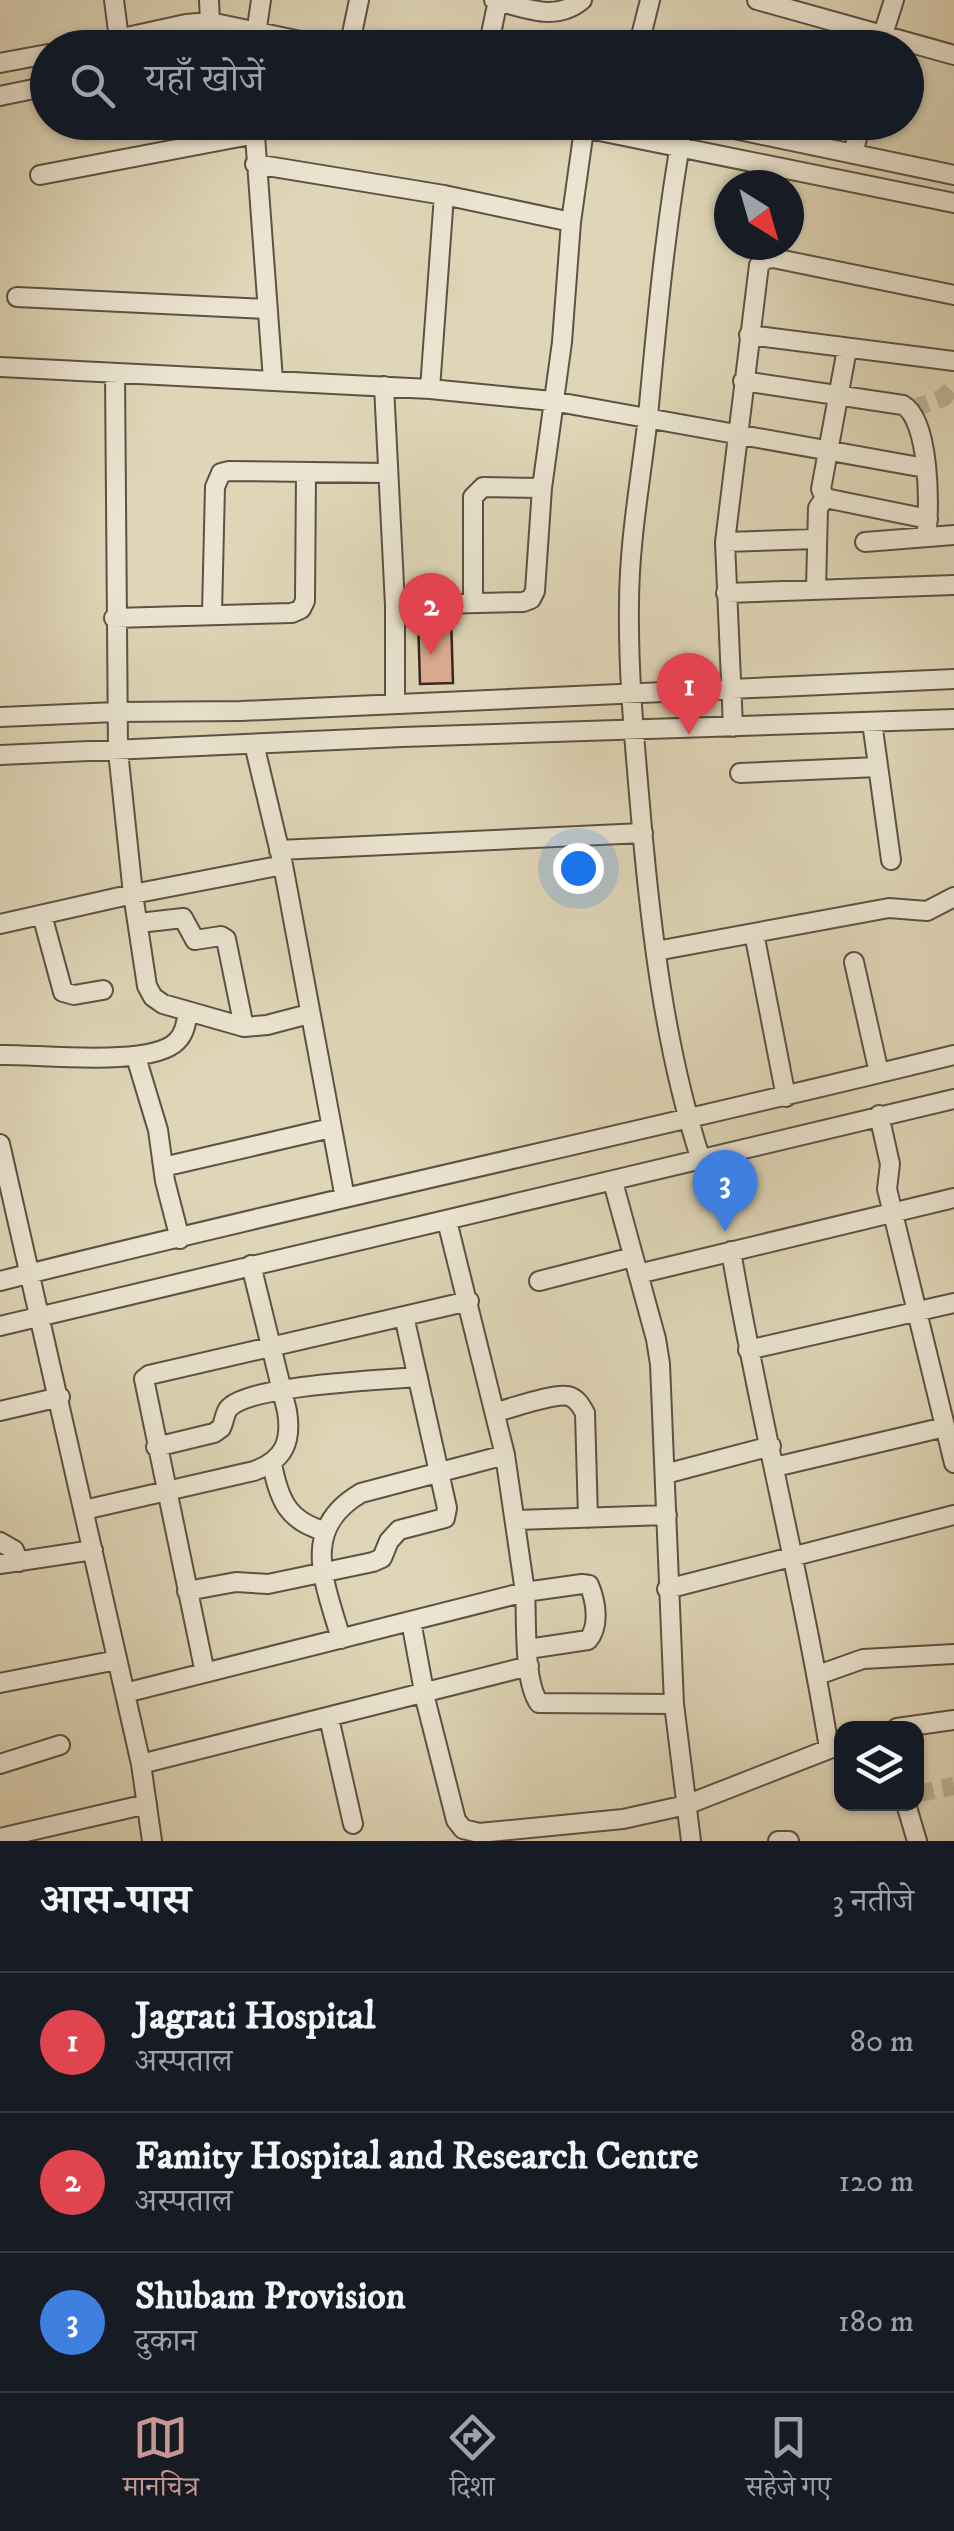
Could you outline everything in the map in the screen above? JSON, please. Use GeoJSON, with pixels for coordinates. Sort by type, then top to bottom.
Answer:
{"type":"FeatureCollection","features":[{"type":"Feature","properties":{"kind":"street"},"geometry":{"type":"LineString","coordinates":[[114,0],[119,30]]}},
{"type":"Feature","properties":{"kind":"street"},"geometry":{"type":"LineString","coordinates":[[209,0],[210,22]]}},
{"type":"Feature","properties":{"kind":"street"},"geometry":{"type":"LineString","coordinates":[[256,30],[261,0]]}},
{"type":"Feature","properties":{"kind":"street"},"geometry":{"type":"LineString","coordinates":[[353,30],[359,0]]}},
{"type":"Feature","properties":{"kind":"street"},"geometry":{"type":"LineString","coordinates":[[491,30],[496,0],[558,13],[570,10],[582,0]]}},
{"type":"Feature","properties":{"kind":"street"},"geometry":{"type":"LineString","coordinates":[[642,30],[650,0]]}},
{"type":"Feature","properties":{"kind":"street"},"geometry":{"type":"LineString","coordinates":[[757,0],[845,30]]}},
{"type":"Feature","properties":{"kind":"street"},"geometry":{"type":"LineString","coordinates":[[884,30],[894,0]]}},
{"type":"Feature","properties":{"kind":"street"},"geometry":{"type":"LineString","coordinates":[[165,30],[210,22],[231,30]]}},
{"type":"Feature","properties":{"kind":"street"},"geometry":{"type":"LineString","coordinates":[[924,50],[954,55]]}},
{"type":"Feature","properties":{"kind":"street"},"geometry":{"type":"LineString","coordinates":[[0,64],[30,58]]}},
{"type":"Feature","properties":{"kind":"street"},"geometry":{"type":"LineString","coordinates":[[0,96],[30,90]]}},
{"type":"Feature","properties":{"kind":"street"},"geometry":{"type":"LineString","coordinates":[[40,175],[200,140]]}},
{"type":"Feature","properties":{"kind":"street"},"geometry":{"type":"LineString","coordinates":[[255,140],[273,380]]}},
{"type":"Feature","properties":{"kind":"street"},"geometry":{"type":"LineString","coordinates":[[395,605],[523,602],[535,591],[542,488],[562,342],[582,140]]}},
{"type":"Feature","properties":{"kind":"street"},"geometry":{"type":"LineString","coordinates":[[646,140],[954,204]]}},
{"type":"Feature","properties":{"kind":"street"},"geometry":{"type":"LineString","coordinates":[[681,140],[670,194],[628,605],[633,731],[656,950],[688,1121],[701,1160]]}},
{"type":"Feature","properties":{"kind":"street"},"geometry":{"type":"LineString","coordinates":[[788,140],[954,174]]}},
{"type":"Feature","properties":{"kind":"street"},"geometry":{"type":"LineString","coordinates":[[854,154],[857,140]]}},
{"type":"Feature","properties":{"kind":"street"},"geometry":{"type":"LineString","coordinates":[[255,164],[444,195],[572,222]]}},
{"type":"Feature","properties":{"kind":"street"},"geometry":{"type":"LineString","coordinates":[[430,389],[444,195]]}},
{"type":"Feature","properties":{"kind":"street"},"geometry":{"type":"LineString","coordinates":[[734,727],[726,542],[759,265],[766,259],[954,295]]}},
{"type":"Feature","properties":{"kind":"street"},"geometry":{"type":"LineString","coordinates":[[17,296],[267,309]]}},
{"type":"Feature","properties":{"kind":"street"},"geometry":{"type":"LineString","coordinates":[[750,335],[954,360]]}},
{"type":"Feature","properties":{"kind":"street"},"geometry":{"type":"LineString","coordinates":[[825,498],[821,488],[847,349]]}},
{"type":"Feature","properties":{"kind":"street"},"geometry":{"type":"LineString","coordinates":[[0,367],[384,386],[552,402],[924,468]]}},
{"type":"Feature","properties":{"kind":"street"},"geometry":{"type":"LineString","coordinates":[[115,373],[118,751],[147,986],[163,1004],[244,1026],[267,1026],[309,1014]]}},
{"type":"Feature","properties":{"kind":"street"},"geometry":{"type":"LineString","coordinates":[[743,381],[903,405],[911,410],[930,491],[927,528]]}},
{"type":"Feature","properties":{"kind":"street"},"geometry":{"type":"LineString","coordinates":[[384,386],[395,605],[394,702]]}},
{"type":"Feature","properties":{"kind":"street"},"geometry":{"type":"LineString","coordinates":[[212,613],[216,480],[229,470],[388,473]]}},
{"type":"Feature","properties":{"kind":"street"},"geometry":{"type":"LineString","coordinates":[[114,618],[292,613],[301,608],[305,601],[306,474]]}},
{"type":"Feature","properties":{"kind":"street"},"geometry":{"type":"LineString","coordinates":[[474,604],[473,497],[483,487],[542,488]]}},
{"type":"Feature","properties":{"kind":"street"},"geometry":{"type":"LineString","coordinates":[[825,498],[954,535]]}},
{"type":"Feature","properties":{"kind":"street"},"geometry":{"type":"LineString","coordinates":[[816,589],[818,508],[825,498]]}},
{"type":"Feature","properties":{"kind":"street"},"geometry":{"type":"LineString","coordinates":[[865,542],[927,528]]}},
{"type":"Feature","properties":{"kind":"street"},"geometry":{"type":"LineString","coordinates":[[726,542],[815,540]]}},
{"type":"Feature","properties":{"kind":"street"},"geometry":{"type":"LineString","coordinates":[[726,593],[954,585]]}},
{"type":"Feature","properties":{"kind":"street"},"geometry":{"type":"LineString","coordinates":[[0,717],[242,711],[954,679]]}},
{"type":"Feature","properties":{"kind":"street"},"geometry":{"type":"LineString","coordinates":[[0,756],[516,732],[954,720]]}},
{"type":"Feature","properties":{"kind":"street"},"geometry":{"type":"LineString","coordinates":[[872,722],[891,860]]}},
{"type":"Feature","properties":{"kind":"street"},"geometry":{"type":"LineString","coordinates":[[254,744],[281,858],[344,1198]]}},
{"type":"Feature","properties":{"kind":"street"},"geometry":{"type":"LineString","coordinates":[[740,773],[878,767]]}},
{"type":"Feature","properties":{"kind":"street"},"geometry":{"type":"LineString","coordinates":[[0,924],[281,858],[642,833]]}},
{"type":"Feature","properties":{"kind":"street"},"geometry":{"type":"LineString","coordinates":[[656,950],[889,908],[928,912],[954,897]]}},
{"type":"Feature","properties":{"kind":"street"},"geometry":{"type":"LineString","coordinates":[[42,915],[63,992],[103,990]]}},
{"type":"Feature","properties":{"kind":"street"},"geometry":{"type":"LineString","coordinates":[[138,923],[183,918],[195,940],[226,938],[244,1026]]}},
{"type":"Feature","properties":{"kind":"street"},"geometry":{"type":"LineString","coordinates":[[754,932],[786,1097]]}},
{"type":"Feature","properties":{"kind":"street"},"geometry":{"type":"LineString","coordinates":[[854,962],[878,1073]]}},
{"type":"Feature","properties":{"kind":"street"},"geometry":{"type":"LineString","coordinates":[[0,1055],[136,1057],[168,1048],[178,1040],[188,1012]]}},
{"type":"Feature","properties":{"kind":"street"},"geometry":{"type":"LineString","coordinates":[[0,1281],[954,1055]]}},
{"type":"Feature","properties":{"kind":"street"},"geometry":{"type":"LineString","coordinates":[[136,1057],[158,1130],[180,1239]]}},
{"type":"Feature","properties":{"kind":"street"},"geometry":{"type":"LineString","coordinates":[[0,1326],[954,1099]]}},
{"type":"Feature","properties":{"kind":"street"},"geometry":{"type":"LineString","coordinates":[[880,1115],[890,1164],[887,1189],[954,1463]]}},
{"type":"Feature","properties":{"kind":"street"},"geometry":{"type":"LineString","coordinates":[[163,1167],[331,1128]]}},
{"type":"Feature","properties":{"kind":"street"},"geometry":{"type":"LineString","coordinates":[[0,1144],[142,1764],[152,1841]]}},
{"type":"Feature","properties":{"kind":"street"},"geometry":{"type":"LineString","coordinates":[[613,1182],[656,1340],[674,1704],[691,1841]]}},
{"type":"Feature","properties":{"kind":"street"},"geometry":{"type":"LineString","coordinates":[[539,1281],[731,1250],[954,1198]]}},
{"type":"Feature","properties":{"kind":"street"},"geometry":{"type":"LineString","coordinates":[[447,1221],[505,1455],[535,1697],[546,1706],[674,1704]]}},
{"type":"Feature","properties":{"kind":"street"},"geometry":{"type":"LineString","coordinates":[[731,1250],[748,1350],[834,1742]]}},
{"type":"Feature","properties":{"kind":"street"},"geometry":{"type":"LineString","coordinates":[[84,1510],[272,1464],[286,1449],[290,1428],[283,1390],[252,1266]]}},
{"type":"Feature","properties":{"kind":"street"},"geometry":{"type":"LineString","coordinates":[[205,1674],[143,1386],[149,1374],[469,1301]]}},
{"type":"Feature","properties":{"kind":"street"},"geometry":{"type":"LineString","coordinates":[[748,1350],[954,1303]]}},
{"type":"Feature","properties":{"kind":"street"},"geometry":{"type":"LineString","coordinates":[[187,1592],[217,1584],[268,1584],[382,1558],[388,1542],[399,1530],[444,1518],[446,1508],[439,1471],[404,1316]]}},
{"type":"Feature","properties":{"kind":"street"},"geometry":{"type":"LineString","coordinates":[[156,1447],[214,1433],[222,1428],[226,1413],[234,1404],[283,1390],[418,1377]]}},
{"type":"Feature","properties":{"kind":"street"},"geometry":{"type":"LineString","coordinates":[[496,1412],[559,1396],[570,1396],[578,1402],[584,1413],[588,1518]]}},
{"type":"Feature","properties":{"kind":"street"},"geometry":{"type":"LineString","coordinates":[[0,1411],[60,1397]]}},
{"type":"Feature","properties":{"kind":"street"},"geometry":{"type":"LineString","coordinates":[[775,1467],[949,1435]]}},
{"type":"Feature","properties":{"kind":"street"},"geometry":{"type":"LineString","coordinates":[[665,1474],[771,1446]]}},
{"type":"Feature","properties":{"kind":"street"},"geometry":{"type":"LineString","coordinates":[[341,1639],[322,1573],[320,1551],[331,1516],[360,1493],[505,1455]]}},
{"type":"Feature","properties":{"kind":"street"},"geometry":{"type":"LineString","coordinates":[[272,1464],[277,1492],[285,1507],[306,1526],[324,1532]]}},
{"type":"Feature","properties":{"kind":"street"},"geometry":{"type":"LineString","coordinates":[[668,1589],[954,1514]]}},
{"type":"Feature","properties":{"kind":"street"},"geometry":{"type":"LineString","coordinates":[[516,1520],[667,1515]]}},
{"type":"Feature","properties":{"kind":"street"},"geometry":{"type":"LineString","coordinates":[[0,1542],[14,1550],[9,1563],[93,1550]]}},
{"type":"Feature","properties":{"kind":"street"},"geometry":{"type":"LineString","coordinates":[[125,1692],[525,1592],[589,1585],[595,1613],[594,1634],[588,1640],[425,1692],[142,1764]]}},
{"type":"Feature","properties":{"kind":"street"},"geometry":{"type":"LineString","coordinates":[[411,1621],[456,1820],[463,1829],[516,1835],[686,1805],[834,1746]]}},
{"type":"Feature","properties":{"kind":"street"},"geometry":{"type":"LineString","coordinates":[[818,1676],[863,1658],[954,1654]]}},
{"type":"Feature","properties":{"kind":"street"},"geometry":{"type":"LineString","coordinates":[[0,1683],[117,1660]]}},
{"type":"Feature","properties":{"kind":"street"},"geometry":{"type":"LineString","coordinates":[[329,1718],[353,1824]]}},
{"type":"Feature","properties":{"kind":"street"},"geometry":{"type":"LineString","coordinates":[[924,1724],[954,1720]]}},
{"type":"Feature","properties":{"kind":"street"},"geometry":{"type":"LineString","coordinates":[[0,1764],[60,1745]]}},
{"type":"Feature","properties":{"kind":"street"},"geometry":{"type":"LineString","coordinates":[[0,1838],[146,1804]]}},
{"type":"Feature","properties":{"kind":"street"},"geometry":{"type":"LineString","coordinates":[[908,1811],[917,1841]]}},
{"type":"Feature","properties":{"kind":"street"},"geometry":{"type":"LineString","coordinates":[[778,1841],[790,1841]]}},
{"type":"Feature","properties":{"kind":"building"},"geometry":{"type":"Polygon","coordinates":[[[451,616],[453,683],[420,684],[418,617],[451,616]]]}},
{"type":"Feature","properties":{"kind":"tunnel"},"geometry":{"type":"LineString","coordinates":[[911,409],[943,398],[954,386]]}},
{"type":"Feature","properties":{"kind":"tunnel"},"geometry":{"type":"LineString","coordinates":[[924,1792],[954,1786]]}},
{"type":"Feature","properties":{"kind":"place","name":"Famity Hospital and Research Centre"},"geometry":{"type":"Point","coordinates":[431,655]}},
{"type":"Feature","properties":{"kind":"place","name":"Jagrati Hospital"},"geometry":{"type":"Point","coordinates":[689,735]}},
{"type":"Feature","properties":{"kind":"place","name":"Shubam Provision"},"geometry":{"type":"Point","coordinates":[725,1232]}}]}
